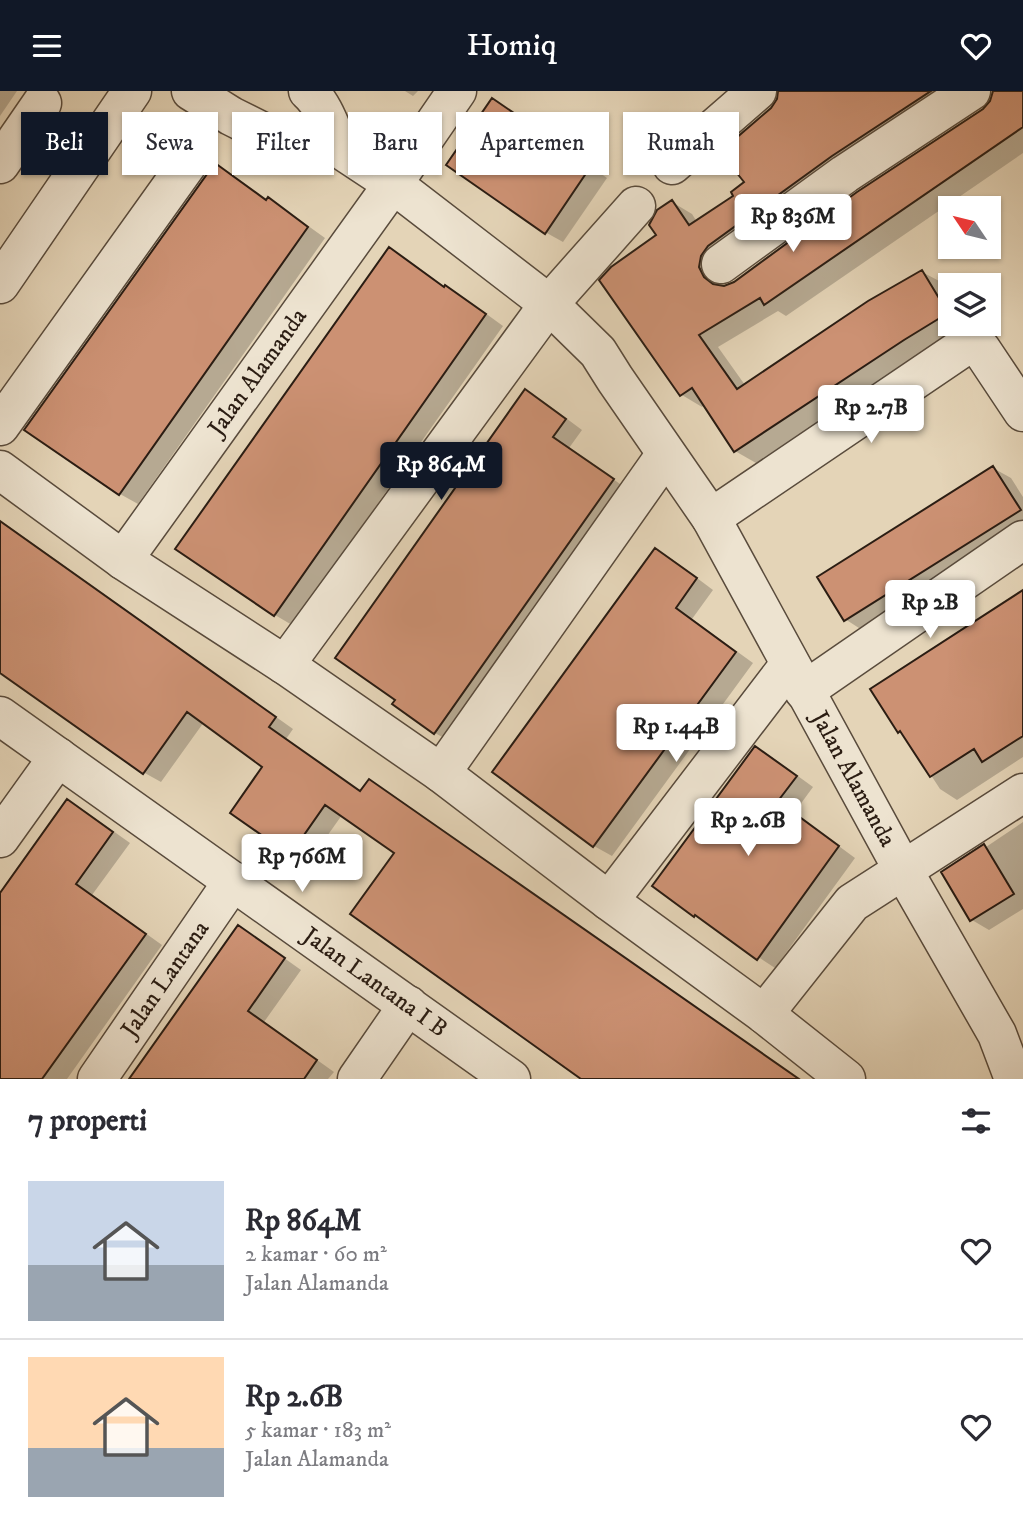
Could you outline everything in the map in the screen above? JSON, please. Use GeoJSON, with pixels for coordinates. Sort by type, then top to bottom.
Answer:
{"type":"FeatureCollection","features":[{"type":"Feature","properties":{"kind":"street"},"geometry":{"type":"LineString","coordinates":[[0,284],[132,91]]}},
{"type":"Feature","properties":{"kind":"street","name":"Jalan Alamanda"},"geometry":{"type":"LineString","coordinates":[[191,91],[287,144],[340,149],[393,184],[549,304],[598,352],[711,518],[903,870],[1010,1025],[1014,1079]]}},
{"type":"Feature","properties":{"kind":"street"},"geometry":{"type":"LineString","coordinates":[[307,91],[323,111],[340,149]]}},
{"type":"Feature","properties":{"kind":"street"},"geometry":{"type":"LineString","coordinates":[[393,184],[457,91]]}},
{"type":"Feature","properties":{"kind":"street"},"geometry":{"type":"LineString","coordinates":[[733,112],[757,91]]}},
{"type":"Feature","properties":{"kind":"street"},"geometry":{"type":"LineString","coordinates":[[721,264],[845,174],[971,91]]}},
{"type":"Feature","properties":{"kind":"street"},"geometry":{"type":"LineString","coordinates":[[0,164],[41,103]]}},
{"type":"Feature","properties":{"kind":"street"},"geometry":{"type":"LineString","coordinates":[[0,426],[180,175]]}},
{"type":"Feature","properties":{"kind":"street","name":"Jalan Alamanda"},"geometry":{"type":"LineString","coordinates":[[123,560],[393,184]]}},
{"type":"Feature","properties":{"kind":"street"},"geometry":{"type":"LineString","coordinates":[[285,666],[549,304],[636,206]]}},
{"type":"Feature","properties":{"kind":"street"},"geometry":{"type":"LineString","coordinates":[[711,518],[965,346],[973,345],[981,349],[1023,412]]}},
{"type":"Feature","properties":{"kind":"street"},"geometry":{"type":"LineString","coordinates":[[441,773],[666,454]]}},
{"type":"Feature","properties":{"kind":"street"},"geometry":{"type":"LineString","coordinates":[[0,470],[123,560],[441,773],[609,901],[764,1014],[846,1079]]}},
{"type":"Feature","properties":{"kind":"street","name":"Jalan Alamanda"},"geometry":{"type":"LineString","coordinates":[[609,901],[797,677],[1023,540]]}},
{"type":"Feature","properties":{"kind":"street","name":"Jalan Lantana I B"},"geometry":{"type":"LineString","coordinates":[[0,716],[511,1079]]}},
{"type":"Feature","properties":{"kind":"street"},"geometry":{"type":"LineString","coordinates":[[0,838],[58,757]]}},
{"type":"Feature","properties":{"kind":"street","name":"Jalan Alamanda"},"geometry":{"type":"LineString","coordinates":[[764,1014],[852,903],[1023,793]]}},
{"type":"Feature","properties":{"kind":"street","name":"Jalan Lantana"},"geometry":{"type":"LineString","coordinates":[[97,1079],[233,881]]}},
{"type":"Feature","properties":{"kind":"street"},"geometry":{"type":"LineString","coordinates":[[357,1079],[408,1006]]}},
{"type":"Feature","properties":{"kind":"building"},"geometry":{"type":"Polygon","coordinates":[[[778,91],[931,91],[832,156],[708,246],[701,256],[699,267],[704,277],[713,284],[724,286],[734,282],[857,192],[983,109],[990,101],[993,91],[1023,91],[1023,127],[764,305],[760,298],[699,335],[737,389],[868,301],[922,270],[938,296],[938,319],[734,452],[692,388],[680,396],[599,280],[611,267],[656,235],[649,225],[657,210],[672,200],[689,225],[733,196],[731,192],[744,182],[738,175],[739,136],[771,108],[777,99],[778,91]]]}},
{"type":"Feature","properties":{"kind":"building"},"geometry":{"type":"Polygon","coordinates":[[[492,98],[512,112],[482,112],[492,98]]]}},
{"type":"Feature","properties":{"kind":"building"},"geometry":{"type":"Polygon","coordinates":[[[456,150],[456,172],[446,165],[456,150]]]}},
{"type":"Feature","properties":{"kind":"building"},"geometry":{"type":"Polygon","coordinates":[[[218,165],[308,227],[119,495],[24,430],[206,175],[218,175],[218,165]]]}},
{"type":"Feature","properties":{"kind":"building"},"geometry":{"type":"Polygon","coordinates":[[[460,175],[585,175],[545,234],[460,175]]]}},
{"type":"Feature","properties":{"kind":"building"},"geometry":{"type":"Polygon","coordinates":[[[389,247],[486,314],[274,616],[175,549],[389,247]]]}},
{"type":"Feature","properties":{"kind":"building"},"geometry":{"type":"Polygon","coordinates":[[[525,389],[566,419],[553,437],[614,479],[434,734],[392,704],[395,700],[335,658],[525,389]]]}},
{"type":"Feature","properties":{"kind":"building"},"geometry":{"type":"Polygon","coordinates":[[[993,466],[1021,510],[844,621],[817,577],[993,466]]]}},
{"type":"Feature","properties":{"kind":"building"},"geometry":{"type":"Polygon","coordinates":[[[0,521],[276,717],[269,727],[360,791],[369,779],[799,1079],[581,1079],[350,914],[394,853],[325,805],[290,855],[230,813],[262,767],[187,712],[143,774],[0,673],[0,521]]]}},
{"type":"Feature","properties":{"kind":"building"},"geometry":{"type":"Polygon","coordinates":[[[655,548],[697,578],[676,608],[736,652],[593,847],[492,772],[655,548]]]}},
{"type":"Feature","properties":{"kind":"building"},"geometry":{"type":"Polygon","coordinates":[[[1023,590],[1023,736],[982,762],[974,749],[930,777],[870,689],[1023,590]]]}},
{"type":"Feature","properties":{"kind":"building"},"geometry":{"type":"Polygon","coordinates":[[[755,746],[797,776],[778,801],[839,846],[757,960],[652,886],[755,746]]]}},
{"type":"Feature","properties":{"kind":"building"},"geometry":{"type":"Polygon","coordinates":[[[67,799],[113,832],[76,884],[146,934],[42,1079],[0,1079],[0,893],[67,799]]]}},
{"type":"Feature","properties":{"kind":"building"},"geometry":{"type":"Polygon","coordinates":[[[984,844],[1014,894],[970,921],[941,872],[984,844]]]}},
{"type":"Feature","properties":{"kind":"building"},"geometry":{"type":"Polygon","coordinates":[[[238,925],[285,958],[248,1011],[317,1060],[304,1079],[129,1079],[238,925]]]}}]}
